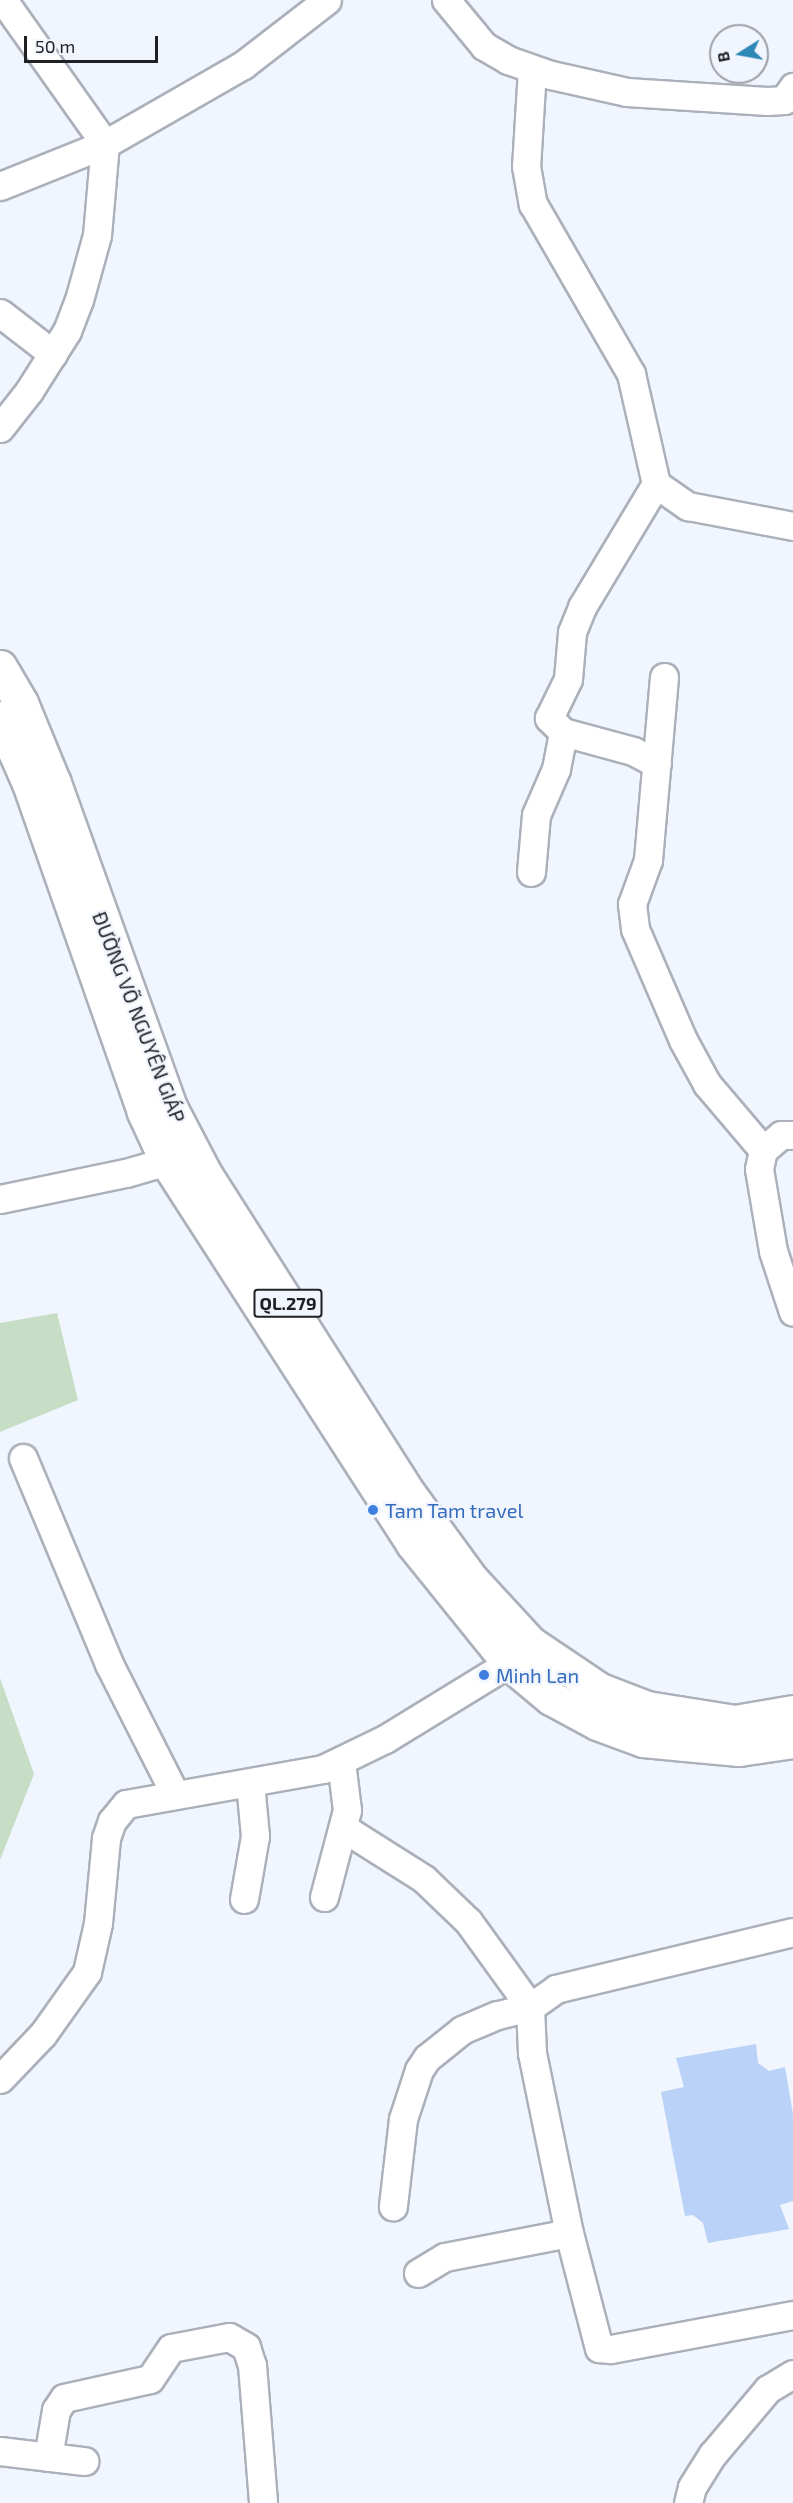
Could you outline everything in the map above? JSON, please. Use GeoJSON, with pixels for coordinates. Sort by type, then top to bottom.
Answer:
{"type":"FeatureCollection","features":[{"type":"Feature","properties":{"kind":"highway","name":"ĐƯỜNG VÕ NGUYÊN GIÁP"},"geometry":{"type":"LineString","coordinates":[[0,667],[21,703],[54,783],[157,1073],[180,1157]]}},
{"type":"Feature","properties":{"kind":"highway","name":"ĐƯỜNG VÕ NGUYÊN GIÁP"},"geometry":{"type":"LineString","coordinates":[[0,718],[29,783],[141,1103],[409,1494],[471,1579],[550,1698],[597,1723],[643,1740],[740,1749],[793,1741]]}},
{"type":"Feature","properties":{"kind":"highway","name":"ĐƯỜNG VÕ NGUYÊN GIÁP"},"geometry":{"type":"LineString","coordinates":[[519,1653],[647,1708],[735,1722],[793,1712]]}},
{"type":"Feature","properties":{"kind":"street"},"geometry":{"type":"LineString","coordinates":[[0,186],[105,144],[243,65],[327,0]]}},
{"type":"Feature","properties":{"kind":"street"},"geometry":{"type":"LineString","coordinates":[[446,0],[484,46],[532,69],[627,92],[790,95]]}},
{"type":"Feature","properties":{"kind":"street"},"geometry":{"type":"LineString","coordinates":[[0,428],[67,332],[90,267],[97,235],[105,144],[6,4]]}},
{"type":"Feature","properties":{"kind":"street"},"geometry":{"type":"LineString","coordinates":[[532,69],[526,166],[532,204],[631,374],[656,484],[688,506],[793,526]]}},
{"type":"Feature","properties":{"kind":"street"},"geometry":{"type":"LineString","coordinates":[[0,313],[53,354]]}},
{"type":"Feature","properties":{"kind":"street"},"geometry":{"type":"LineString","coordinates":[[656,484],[582,607],[572,632],[568,679],[549,718],[563,732],[610,744],[657,764]]}},
{"type":"Feature","properties":{"kind":"street"},"geometry":{"type":"LineString","coordinates":[[664,677],[648,861],[632,904],[635,929],[683,1040],[707,1084],[763,1150]]}},
{"type":"Feature","properties":{"kind":"street"},"geometry":{"type":"LineString","coordinates":[[531,872],[537,815],[556,769],[563,732]]}},
{"type":"Feature","properties":{"kind":"street"},"geometry":{"type":"LineString","coordinates":[[793,1134],[781,1135],[763,1150],[759,1169],[773,1251],[793,1312]]}},
{"type":"Feature","properties":{"kind":"street"},"geometry":{"type":"LineString","coordinates":[[0,1199],[180,1157]]}},
{"type":"Feature","properties":{"kind":"street"},"geometry":{"type":"LineString","coordinates":[[23,1458],[109,1664],[175,1794]]}},
{"type":"Feature","properties":{"kind":"street"},"geometry":{"type":"LineString","coordinates":[[0,2079],[44,2034],[87,1972],[96,1940],[106,1838],[112,1821],[126,1804],[175,1794],[307,1774],[341,1762],[519,1653]]}},
{"type":"Feature","properties":{"kind":"street"},"geometry":{"type":"LineString","coordinates":[[324,1897],[345,1829],[348,1803],[341,1762]]}},
{"type":"Feature","properties":{"kind":"street"},"geometry":{"type":"LineString","coordinates":[[244,1899],[255,1836],[250,1784]]}},
{"type":"Feature","properties":{"kind":"street"},"geometry":{"type":"LineString","coordinates":[[345,1829],[424,1880],[468,1921],[530,2007],[532,2053],[569,2233],[599,2348],[611,2349],[793,2315]]}},
{"type":"Feature","properties":{"kind":"street"},"geometry":{"type":"LineString","coordinates":[[393,2206],[403,2119],[412,2085],[423,2064],[462,2030],[497,2015],[530,2007],[556,1989],[793,1932]]}},
{"type":"Feature","properties":{"kind":"street"},"geometry":{"type":"LineString","coordinates":[[418,2272],[445,2257],[569,2233]]}},
{"type":"Feature","properties":{"kind":"street"},"geometry":{"type":"LineString","coordinates":[[48,2457],[56,2410],[63,2398],[150,2379],[171,2348],[229,2337],[246,2347],[252,2365],[263,2503]]}},
{"type":"Feature","properties":{"kind":"street"},"geometry":{"type":"LineString","coordinates":[[688,2503],[692,2487],[713,2454],[768,2390],[793,2374]]}},
{"type":"Feature","properties":{"kind":"street"},"geometry":{"type":"LineString","coordinates":[[0,2451],[84,2461]]}},
{"type":"Feature","properties":{"kind":"green space"},"geometry":{"type":"Polygon","coordinates":[[[57,1313],[78,1400],[0,1432],[0,1323],[57,1313]]]}},
{"type":"Feature","properties":{"kind":"green space"},"geometry":{"type":"Polygon","coordinates":[[[0,1678],[34,1774],[0,1860],[0,1678]]]}},
{"type":"Feature","properties":{"kind":"building"},"geometry":{"type":"Polygon","coordinates":[[[756,2044],[758,2063],[769,2071],[785,2067],[793,2114],[793,2201],[780,2205],[789,2229],[708,2243],[703,2223],[693,2215],[685,2216],[661,2092],[684,2087],[676,2058],[756,2044]]]}},
{"type":"Feature","properties":{"kind":"place","name":"Tam Tam travel"},"geometry":{"type":"Point","coordinates":[373,1510]}},
{"type":"Feature","properties":{"kind":"place","name":"Minh Lan"},"geometry":{"type":"Point","coordinates":[484,1675]}}]}
